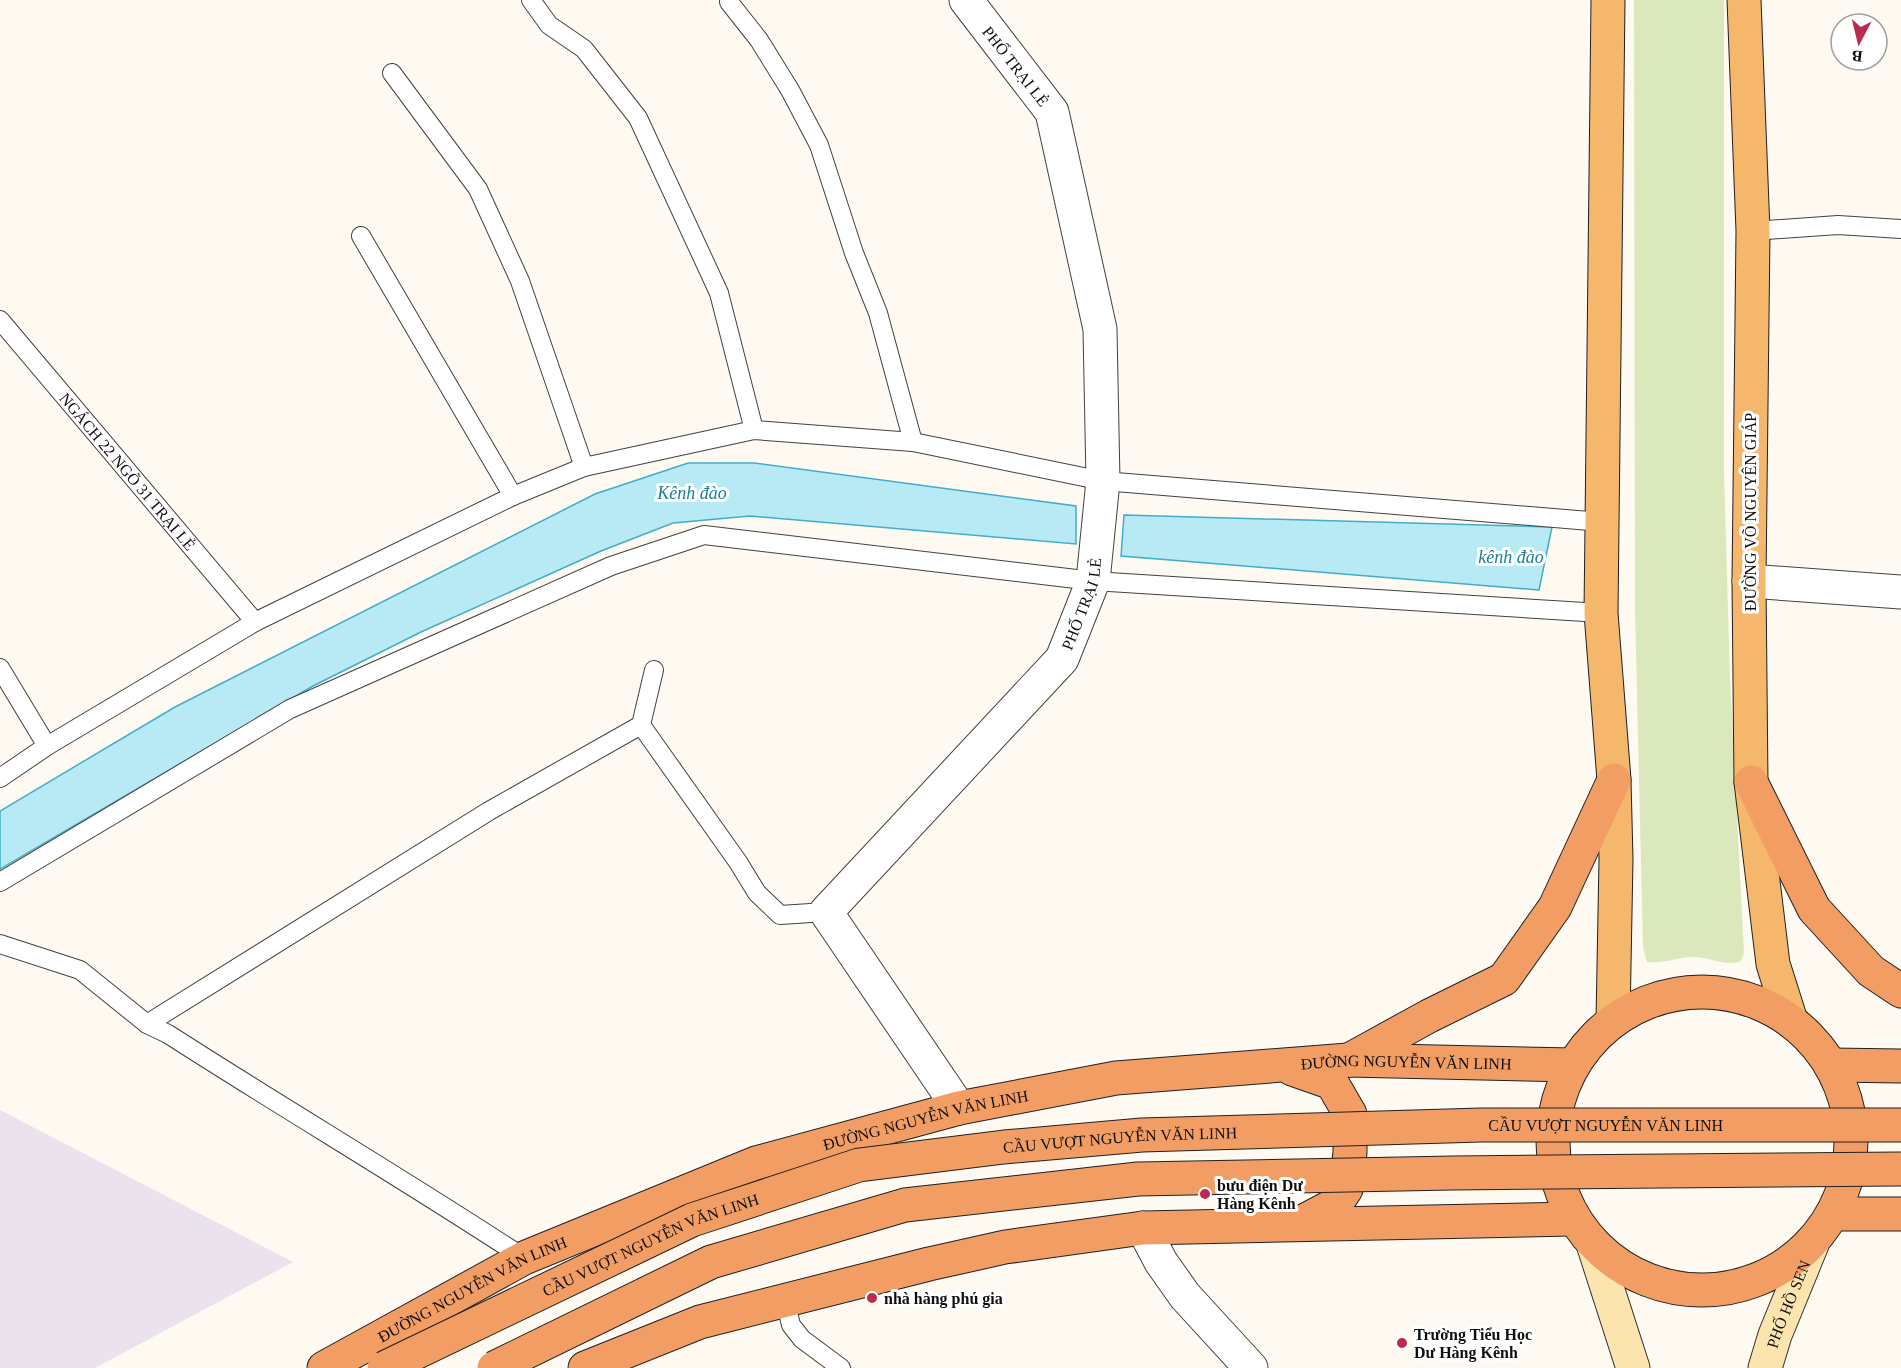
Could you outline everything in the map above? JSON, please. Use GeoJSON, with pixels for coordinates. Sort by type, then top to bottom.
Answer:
{"type":"FeatureCollection","features":[{"type":"Feature","properties":{"kind":"highway"},"geometry":{"type":"LineString","coordinates":[[1348,1060],[1504,979],[1555,907],[1614,780]]}},
{"type":"Feature","properties":{"kind":"highway"},"geometry":{"type":"LineString","coordinates":[[1751,782],[1814,909],[1871,971],[1901,991]]}},
{"type":"Feature","properties":{"kind":"highway"},"geometry":{"type":"LineString","coordinates":[[1687,992],[1727,994],[1765,1005],[1791,1020],[1814,1041],[1832,1065],[1847,1101],[1853,1140],[1848,1178],[1833,1214],[1813,1242],[1787,1265],[1749,1283],[1707,1291],[1665,1286],[1626,1270],[1584,1232],[1557,1182],[1552,1142],[1557,1102],[1573,1065],[1591,1041],[1613,1020],[1648,1001],[1687,992]]}},
{"type":"Feature","properties":{"kind":"highway","name":"ĐƯỜNG NGUYỄN VĂN LINH"},"geometry":{"type":"LineString","coordinates":[[324,1368],[524,1258],[756,1163],[959,1108],[1116,1078],[1348,1060],[1573,1065]]}},
{"type":"Feature","properties":{"kind":"highway"},"geometry":{"type":"LineString","coordinates":[[1832,1065],[1901,1066]]}},
{"type":"Feature","properties":{"kind":"highway"},"geometry":{"type":"LineString","coordinates":[[1284,1066],[1332,1083],[1350,1114],[1350,1152],[1346,1189],[1336,1204],[1298,1224]]}},
{"type":"Feature","properties":{"kind":"highway","name":"CẦU VƯỢT NGUYỄN VĂN LINH"},"geometry":{"type":"LineString","coordinates":[[384,1368],[692,1220],[859,1165],[1004,1147],[1142,1135],[1481,1125],[1901,1125]]}},
{"type":"Feature","properties":{"kind":"highway"},"geometry":{"type":"LineString","coordinates":[[494,1368],[711,1262],[905,1205],[1138,1179],[1442,1173],[1901,1169]]}},
{"type":"Feature","properties":{"kind":"highway"},"geometry":{"type":"LineString","coordinates":[[1833,1214],[1901,1214]]}},
{"type":"Feature","properties":{"kind":"highway"},"geometry":{"type":"LineString","coordinates":[[585,1368],[700,1323],[784,1300],[1005,1247],[1143,1228],[1298,1224],[1584,1232]]}},
{"type":"Feature","properties":{"kind":"main road"},"geometry":{"type":"LineString","coordinates":[[1608,0],[1601,613],[1614,780],[1616,859],[1613,1020]]}},
{"type":"Feature","properties":{"kind":"main road","name":"ĐƯỜNG VÕ NGUYÊN GIÁP"},"geometry":{"type":"LineString","coordinates":[[1744,0],[1753,231],[1749,581],[1751,782],[1773,964],[1791,1020]]}},
{"type":"Feature","properties":{"kind":"main road"},"geometry":{"type":"LineString","coordinates":[[1584,1232],[1634,1368]]}},
{"type":"Feature","properties":{"kind":"main road","name":"PHỐ HỒ SEN"},"geometry":{"type":"LineString","coordinates":[[1765,1368],[1775,1335],[1813,1242]]}},
{"type":"Feature","properties":{"kind":"street","name":"PHỐ TRẠI LẺ"},"geometry":{"type":"LineString","coordinates":[[826,912],[1062,659],[1093,581],[1103,481],[1100,329],[1052,112],[967,0]]}},
{"type":"Feature","properties":{"kind":"street"},"geometry":{"type":"LineString","coordinates":[[1749,581],[1901,592]]}},
{"type":"Feature","properties":{"kind":"street"},"geometry":{"type":"LineString","coordinates":[[826,912],[959,1108]]}},
{"type":"Feature","properties":{"kind":"street"},"geometry":{"type":"LineString","coordinates":[[1143,1228],[1161,1262],[1185,1296],[1251,1368]]}},
{"type":"Feature","properties":{"kind":"lane"},"geometry":{"type":"LineString","coordinates":[[531,0],[549,25],[584,49],[638,118],[719,293],[754,430]]}},
{"type":"Feature","properties":{"kind":"lane"},"geometry":{"type":"LineString","coordinates":[[729,2],[759,40],[790,90],[819,145],[854,253],[878,313],[913,442]]}},
{"type":"Feature","properties":{"kind":"lane"},"geometry":{"type":"LineString","coordinates":[[393,73],[478,189],[520,281],[584,466]]}},
{"type":"Feature","properties":{"kind":"lane"},"geometry":{"type":"LineString","coordinates":[[1753,231],[1838,225],[1901,229]]}},
{"type":"Feature","properties":{"kind":"lane"},"geometry":{"type":"LineString","coordinates":[[361,236],[513,496]]}},
{"type":"Feature","properties":{"kind":"lane","name":"NGÁCH 22 NGÕ 31 TRẠI LẺ"},"geometry":{"type":"LineString","coordinates":[[0,320],[255,622]]}},
{"type":"Feature","properties":{"kind":"lane"},"geometry":{"type":"LineString","coordinates":[[0,778],[47,746],[255,622],[513,496],[584,466],[754,430],[913,442],[1103,481],[1602,522]]}},
{"type":"Feature","properties":{"kind":"lane"},"geometry":{"type":"LineString","coordinates":[[0,882],[290,709],[611,566],[704,535],[1093,581],[1601,613]]}},
{"type":"Feature","properties":{"kind":"lane"},"geometry":{"type":"LineString","coordinates":[[0,668],[47,746]]}},
{"type":"Feature","properties":{"kind":"lane"},"geometry":{"type":"LineString","coordinates":[[147,1024],[469,823],[641,725],[654,670]]}},
{"type":"Feature","properties":{"kind":"lane"},"geometry":{"type":"LineString","coordinates":[[641,725],[738,862],[757,893],[780,915],[826,912]]}},
{"type":"Feature","properties":{"kind":"lane"},"geometry":{"type":"LineString","coordinates":[[0,944],[80,970],[147,1024],[168,1034],[288,1111],[400,1177],[524,1258]]}},
{"type":"Feature","properties":{"kind":"lane"},"geometry":{"type":"LineString","coordinates":[[784,1300],[791,1325],[802,1338],[841,1368]]}},
{"type":"Feature","properties":{"kind":"shaded area"},"geometry":{"type":"Polygon","coordinates":[[[0,1110],[293,1262],[95,1368],[0,1368],[0,1110]]]}},
{"type":"Feature","properties":{"kind":"green space"},"geometry":{"type":"Polygon","coordinates":[[[1634,0],[1724,0],[1724,472],[1730,680],[1744,953],[1741,961],[1735,963],[1694,957],[1647,962],[1643,947],[1635,609],[1634,0]]]}},
{"type":"Feature","properties":{"kind":"water","name":"Kênh đào"},"geometry":{"type":"Polygon","coordinates":[[[688,463],[754,463],[1076,506],[1076,544],[750,516],[673,523],[601,551],[421,632],[313,686],[0,869],[0,811],[175,707],[595,494],[688,463]]]}},
{"type":"Feature","properties":{"kind":"water","name":"kênh đào"},"geometry":{"type":"Polygon","coordinates":[[[1124,515],[1552,527],[1539,590],[1121,556],[1124,515]]]}},
{"type":"Feature","properties":{"kind":"place","name":"bưu điện Dư Hàng Kênh"},"geometry":{"type":"Point","coordinates":[1205,1194]}},
{"type":"Feature","properties":{"kind":"place","name":"nhà hàng phú gia"},"geometry":{"type":"Point","coordinates":[872,1298]}},
{"type":"Feature","properties":{"kind":"place","name":"Trường Tiểu Học Dư Hàng Kênh"},"geometry":{"type":"Point","coordinates":[1402,1343]}}]}
